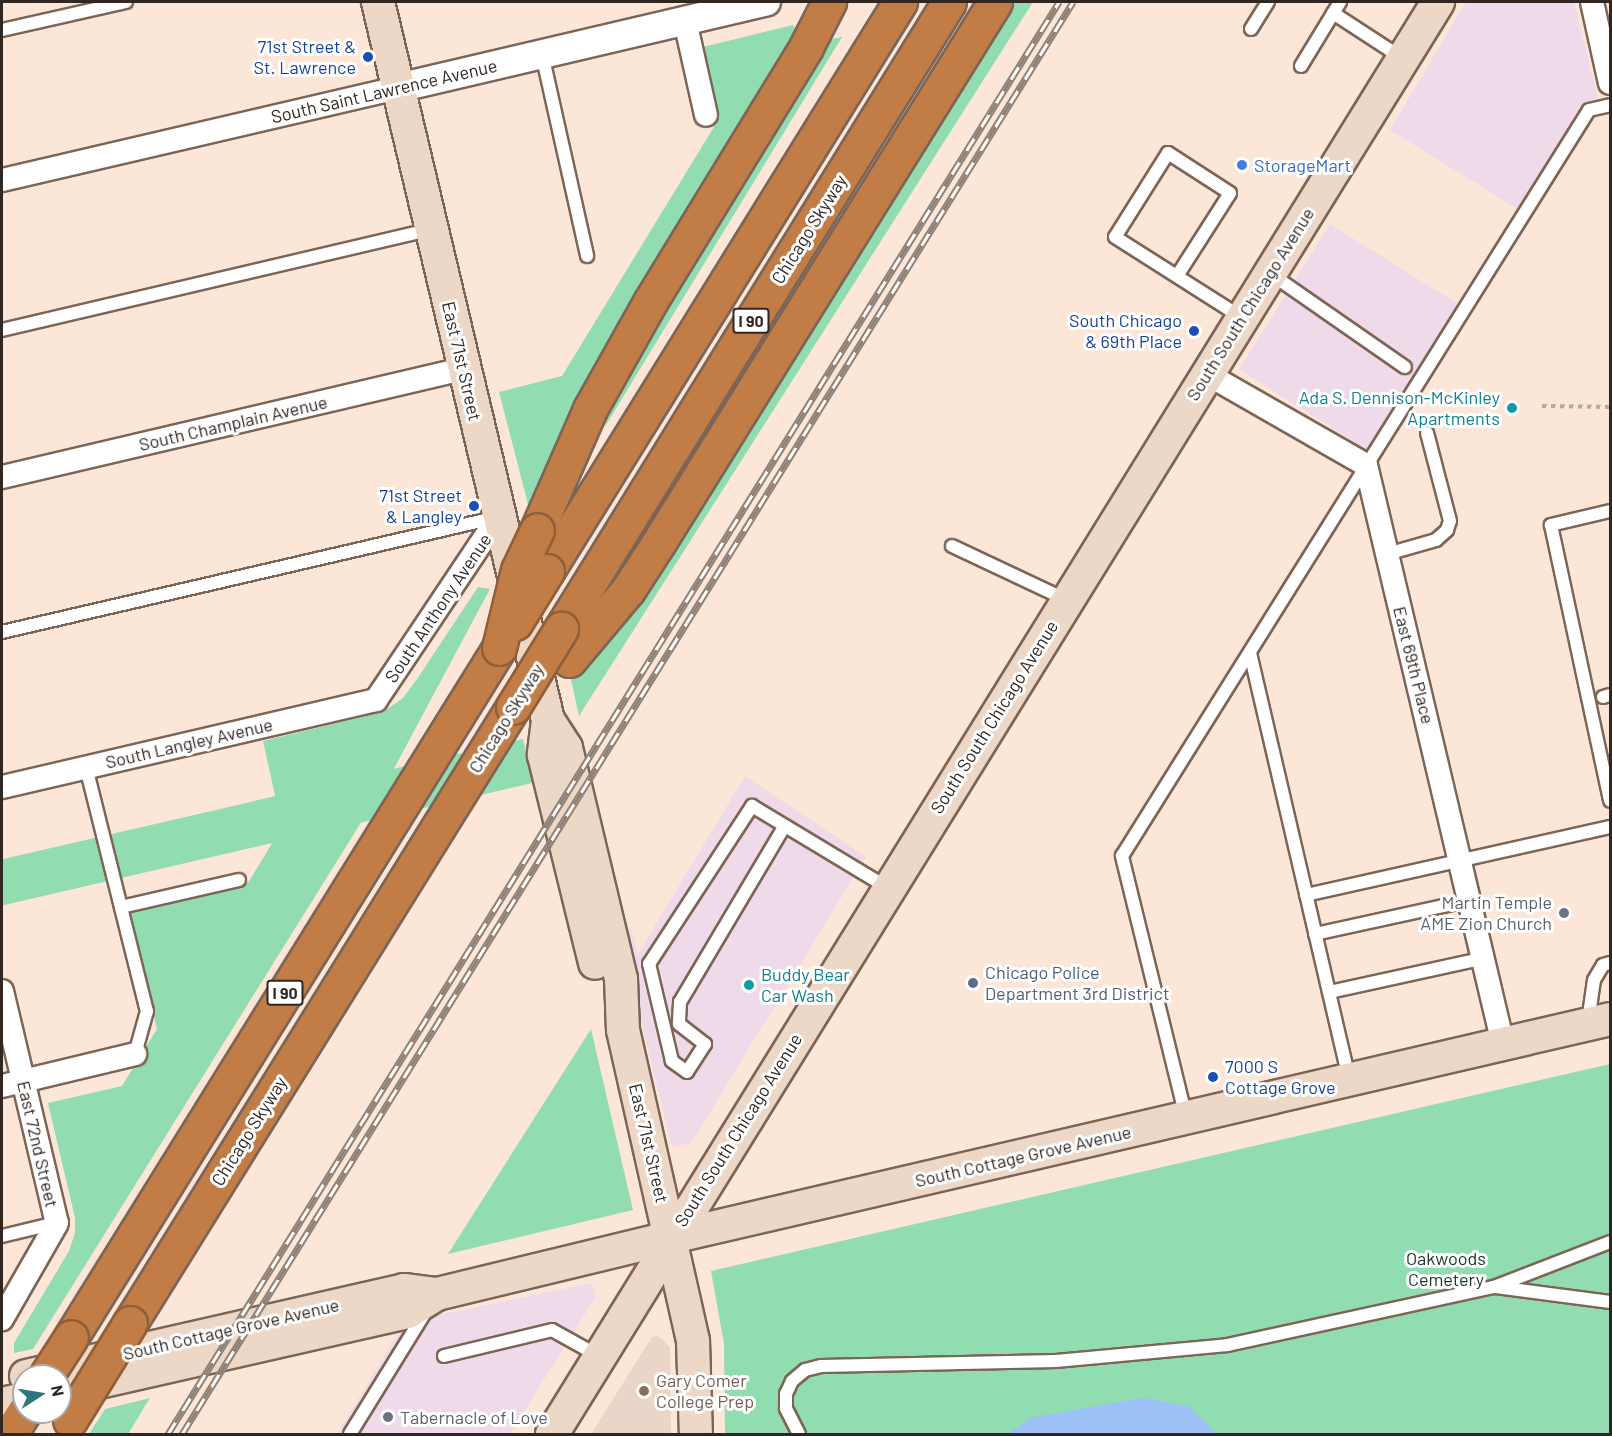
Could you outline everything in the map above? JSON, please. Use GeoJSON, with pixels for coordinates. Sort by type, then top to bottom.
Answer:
{"type":"FeatureCollection","features":[{"type":"Feature","properties":{"kind":"highway"},"geometry":{"type":"LineString","coordinates":[[498,648],[518,570],[590,409],[650,302],[806,47],[829,2]]}},
{"type":"Feature","properties":{"kind":"highway"},"geometry":{"type":"LineString","coordinates":[[513,707],[568,660],[628,590],[995,2]]}},
{"type":"Feature","properties":{"kind":"highway","name":"Chicago Skyway"},"geometry":{"type":"LineString","coordinates":[[72,1403],[130,1323],[946,8]]}},
{"type":"Feature","properties":{"kind":"highway","name":"I 90"},"geometry":{"type":"LineString","coordinates":[[54,1364],[892,14]]}},
{"type":"Feature","properties":{"kind":"main road","name":"East 71st Street"},"geometry":{"type":"LineString","coordinates":[[378,2],[548,720],[569,760],[621,979],[623,1030],[672,1237],[693,1341],[696,1434]]}},
{"type":"Feature","properties":{"kind":"main road","name":"South South Chicago Avenue"},"geometry":{"type":"LineString","coordinates":[[552,1434],[1438,2]]}},
{"type":"Feature","properties":{"kind":"main road","name":"South Cottage Grove Avenue"},"geometry":{"type":"LineString","coordinates":[[72,1412],[408,1312],[436,1294],[1599,1022]]}},
{"type":"Feature","properties":{"kind":"main road","name":"South Cottage Grove Avenue"},"geometry":{"type":"LineString","coordinates":[[72,1365],[404,1290],[436,1294]]}},
{"type":"Feature","properties":{"kind":"street","name":"South Saint Lawrence Avenue"},"geometry":{"type":"LineString","coordinates":[[2,180],[766,2]]}},
{"type":"Feature","properties":{"kind":"street"},"geometry":{"type":"LineString","coordinates":[[1592,2],[1611,83]]}},
{"type":"Feature","properties":{"kind":"street"},"geometry":{"type":"LineString","coordinates":[[685,21],[706,115]]}},
{"type":"Feature","properties":{"kind":"street","name":"South Champlain Avenue"},"geometry":{"type":"LineString","coordinates":[[2,477],[464,369]]}},
{"type":"Feature","properties":{"kind":"street"},"geometry":{"type":"LineString","coordinates":[[1207,374],[1366,465]]}},
{"type":"Feature","properties":{"kind":"street","name":"East 69th Place"},"geometry":{"type":"LineString","coordinates":[[1366,465],[1485,958],[1503,1044]]}},
{"type":"Feature","properties":{"kind":"street","name":"South Anthony Avenue"},"geometry":{"type":"LineString","coordinates":[[376,700],[499,516]]}},
{"type":"Feature","properties":{"kind":"street","name":"South Langley Avenue"},"geometry":{"type":"LineString","coordinates":[[2,786],[376,700]]}},
{"type":"Feature","properties":{"kind":"street","name":"East 72nd Street"},"geometry":{"type":"LineString","coordinates":[[2,991],[12,1084],[57,1223],[2,1319]]}},
{"type":"Feature","properties":{"kind":"street"},"geometry":{"type":"LineString","coordinates":[[12,1084],[135,1054]]}},
{"type":"Feature","properties":{"kind":"lane"},"geometry":{"type":"LineString","coordinates":[[2,30],[126,2]]}},
{"type":"Feature","properties":{"kind":"lane"},"geometry":{"type":"LineString","coordinates":[[1251,29],[1268,2]]}},
{"type":"Feature","properties":{"kind":"lane"},"geometry":{"type":"LineString","coordinates":[[1301,66],[1337,7],[1403,59]]}},
{"type":"Feature","properties":{"kind":"lane"},"geometry":{"type":"LineString","coordinates":[[543,54],[587,256]]}},
{"type":"Feature","properties":{"kind":"lane"},"geometry":{"type":"LineString","coordinates":[[1186,1118],[1122,856],[1589,110],[1611,105]]}},
{"type":"Feature","properties":{"kind":"lane"},"geometry":{"type":"LineString","coordinates":[[1177,276],[1230,192],[1168,153],[1115,237],[1242,318]]}},
{"type":"Feature","properties":{"kind":"lane"},"geometry":{"type":"LineString","coordinates":[[2,330],[431,230]]}},
{"type":"Feature","properties":{"kind":"lane"},"geometry":{"type":"LineString","coordinates":[[1270,273],[1405,368]]}},
{"type":"Feature","properties":{"kind":"lane"},"geometry":{"type":"LineString","coordinates":[[1388,554],[1436,540],[1447,530],[1450,521],[1427,433]]}},
{"type":"Feature","properties":{"kind":"lane"},"geometry":{"type":"LineString","coordinates":[[1611,511],[1551,525],[1611,801]]}},
{"type":"Feature","properties":{"kind":"lane"},"geometry":{"type":"LineString","coordinates":[[2,632],[499,516]]}},
{"type":"Feature","properties":{"kind":"lane"},"geometry":{"type":"LineString","coordinates":[[952,546],[1067,600]]}},
{"type":"Feature","properties":{"kind":"lane"},"geometry":{"type":"LineString","coordinates":[[1250,653],[1350,1080]]}},
{"type":"Feature","properties":{"kind":"lane"},"geometry":{"type":"LineString","coordinates":[[86,767],[147,1011],[135,1054]]}},
{"type":"Feature","properties":{"kind":"lane"},"geometry":{"type":"LineString","coordinates":[[784,826],[680,1002],[679,1024],[705,1044],[687,1072],[672,1061],[649,964],[752,806],[888,888]]}},
{"type":"Feature","properties":{"kind":"lane"},"geometry":{"type":"LineString","coordinates":[[1306,895],[1461,858],[1611,826]]}},
{"type":"Feature","properties":{"kind":"lane"},"geometry":{"type":"LineString","coordinates":[[121,907],[239,880]]}},
{"type":"Feature","properties":{"kind":"lane"},"geometry":{"type":"LineString","coordinates":[[1315,934],[1471,900]]}},
{"type":"Feature","properties":{"kind":"lane"},"geometry":{"type":"LineString","coordinates":[[1329,992],[1485,958]]}},
{"type":"Feature","properties":{"kind":"lane"},"geometry":{"type":"LineString","coordinates":[[1599,1022],[1594,980],[1603,966],[1611,963]]}},
{"type":"Feature","properties":{"kind":"lane"},"geometry":{"type":"LineString","coordinates":[[2,1236],[57,1223]]}},
{"type":"Feature","properties":{"kind":"lane"},"geometry":{"type":"LineString","coordinates":[[799,1434],[786,1408],[786,1394],[799,1375],[821,1366],[1056,1361],[1227,1345],[1494,1287],[1611,1242]]}},
{"type":"Feature","properties":{"kind":"lane"},"geometry":{"type":"LineString","coordinates":[[1494,1287],[1611,1302]]}},
{"type":"Feature","properties":{"kind":"lane"},"geometry":{"type":"LineString","coordinates":[[350,1434],[436,1294]]}},
{"type":"Feature","properties":{"kind":"lane"},"geometry":{"type":"LineString","coordinates":[[444,1356],[552,1330],[600,1356]]}},
{"type":"Feature","properties":{"kind":"path"},"geometry":{"type":"LineString","coordinates":[[1542,406],[1611,407]]}},
{"type":"Feature","properties":{"kind":"shaded area"},"geometry":{"type":"Polygon","coordinates":[[[1466,2],[1574,2],[1600,107],[1589,110],[1524,213],[1390,130],[1466,2]]]}},
{"type":"Feature","properties":{"kind":"shaded area"},"geometry":{"type":"Polygon","coordinates":[[[1330,224],[1464,308],[1373,454],[1239,370],[1330,224]]]}},
{"type":"Feature","properties":{"kind":"shaded area"},"geometry":{"type":"Polygon","coordinates":[[[745,776],[866,857],[691,1143],[672,1147],[621,939],[630,926],[638,954],[745,776]]]}},
{"type":"Feature","properties":{"kind":"shaded area"},"geometry":{"type":"Polygon","coordinates":[[[592,1283],[595,1298],[510,1434],[337,1434],[398,1334],[369,1340],[375,1328],[592,1283]]]}},
{"type":"Feature","properties":{"kind":"shaded area","name":"Gary Comer College Prep"},"geometry":{"type":"Polygon","coordinates":[[[658,1336],[670,1347],[671,1434],[591,1434],[652,1337],[658,1336]]]}},
{"type":"Feature","properties":{"kind":"green space"},"geometry":{"type":"Polygon","coordinates":[[[1011,2],[1033,2],[579,716],[570,675],[722,464],[1011,2]]]}},
{"type":"Feature","properties":{"kind":"green space"},"geometry":{"type":"Polygon","coordinates":[[[793,25],[797,34],[530,512],[499,392],[562,376],[720,117],[703,47],[793,25]]]}},
{"type":"Feature","properties":{"kind":"green space"},"geometry":{"type":"Polygon","coordinates":[[[842,37],[606,425],[595,419],[818,50],[832,39],[842,37]]]}},
{"type":"Feature","properties":{"kind":"green space"},"geometry":{"type":"Polygon","coordinates":[[[478,587],[490,589],[390,776],[33,1349],[14,1353],[14,1343],[69,1251],[75,1233],[75,1218],[48,1103],[122,1086],[157,1029],[129,912],[248,883],[282,827],[263,741],[383,712],[403,698],[478,587]]]}},
{"type":"Feature","properties":{"kind":"green space"},"geometry":{"type":"Polygon","coordinates":[[[523,739],[533,783],[2,905],[2,859],[523,739]]]}},
{"type":"Feature","properties":{"kind":"green space"},"geometry":{"type":"Polygon","coordinates":[[[591,1029],[633,1210],[448,1254],[591,1029]]]}},
{"type":"Feature","properties":{"kind":"green space","name":"Oakwoods Cemetery"},"geometry":{"type":"Polygon","coordinates":[[[1610,1064],[1610,1434],[725,1434],[724,1344],[711,1271],[1610,1064]]]}},
{"type":"Feature","properties":{"kind":"green space"},"geometry":{"type":"Polygon","coordinates":[[[150,1398],[128,1434],[89,1434],[105,1409],[150,1398]]]}},
{"type":"Feature","properties":{"kind":"water"},"geometry":{"type":"Polygon","coordinates":[[[1143,1398],[1188,1406],[1217,1434],[1007,1434],[1033,1417],[1143,1398]]]}},
{"type":"Feature","properties":{"kind":"railway"},"geometry":{"type":"LineString","coordinates":[[168,1434],[1059,2]]}},
{"type":"Feature","properties":{"kind":"railway"},"geometry":{"type":"LineString","coordinates":[[182,1434],[1073,2]]}},
{"type":"Feature","properties":{"kind":"place","name":"71st Street & St. Lawrence"},"geometry":{"type":"Point","coordinates":[368,57]}},
{"type":"Feature","properties":{"kind":"place","name":"StorageMart"},"geometry":{"type":"Point","coordinates":[1242,165]}},
{"type":"Feature","properties":{"kind":"place","name":"South Chicago & 69th Place"},"geometry":{"type":"Point","coordinates":[1194,331]}},
{"type":"Feature","properties":{"kind":"place","name":"Ada S. Dennison-McKinley Apartments"},"geometry":{"type":"Point","coordinates":[1512,408]}},
{"type":"Feature","properties":{"kind":"place","name":"71st Street & Langley"},"geometry":{"type":"Point","coordinates":[474,506]}},
{"type":"Feature","properties":{"kind":"place","name":"Martin Temple AME Zion Church"},"geometry":{"type":"Point","coordinates":[1564,913]}},
{"type":"Feature","properties":{"kind":"place","name":"Chicago Police Department 3rd District"},"geometry":{"type":"Point","coordinates":[973,983]}},
{"type":"Feature","properties":{"kind":"place","name":"Buddy Bear Car Wash"},"geometry":{"type":"Point","coordinates":[749,985]}},
{"type":"Feature","properties":{"kind":"place","name":"7000 S Cottage Grove"},"geometry":{"type":"Point","coordinates":[1213,1077]}},
{"type":"Feature","properties":{"kind":"place","name":"Gary Comer College Prep"},"geometry":{"type":"Point","coordinates":[644,1391]}},
{"type":"Feature","properties":{"kind":"place","name":"Tabernacle of Love"},"geometry":{"type":"Point","coordinates":[388,1417]}}]}
